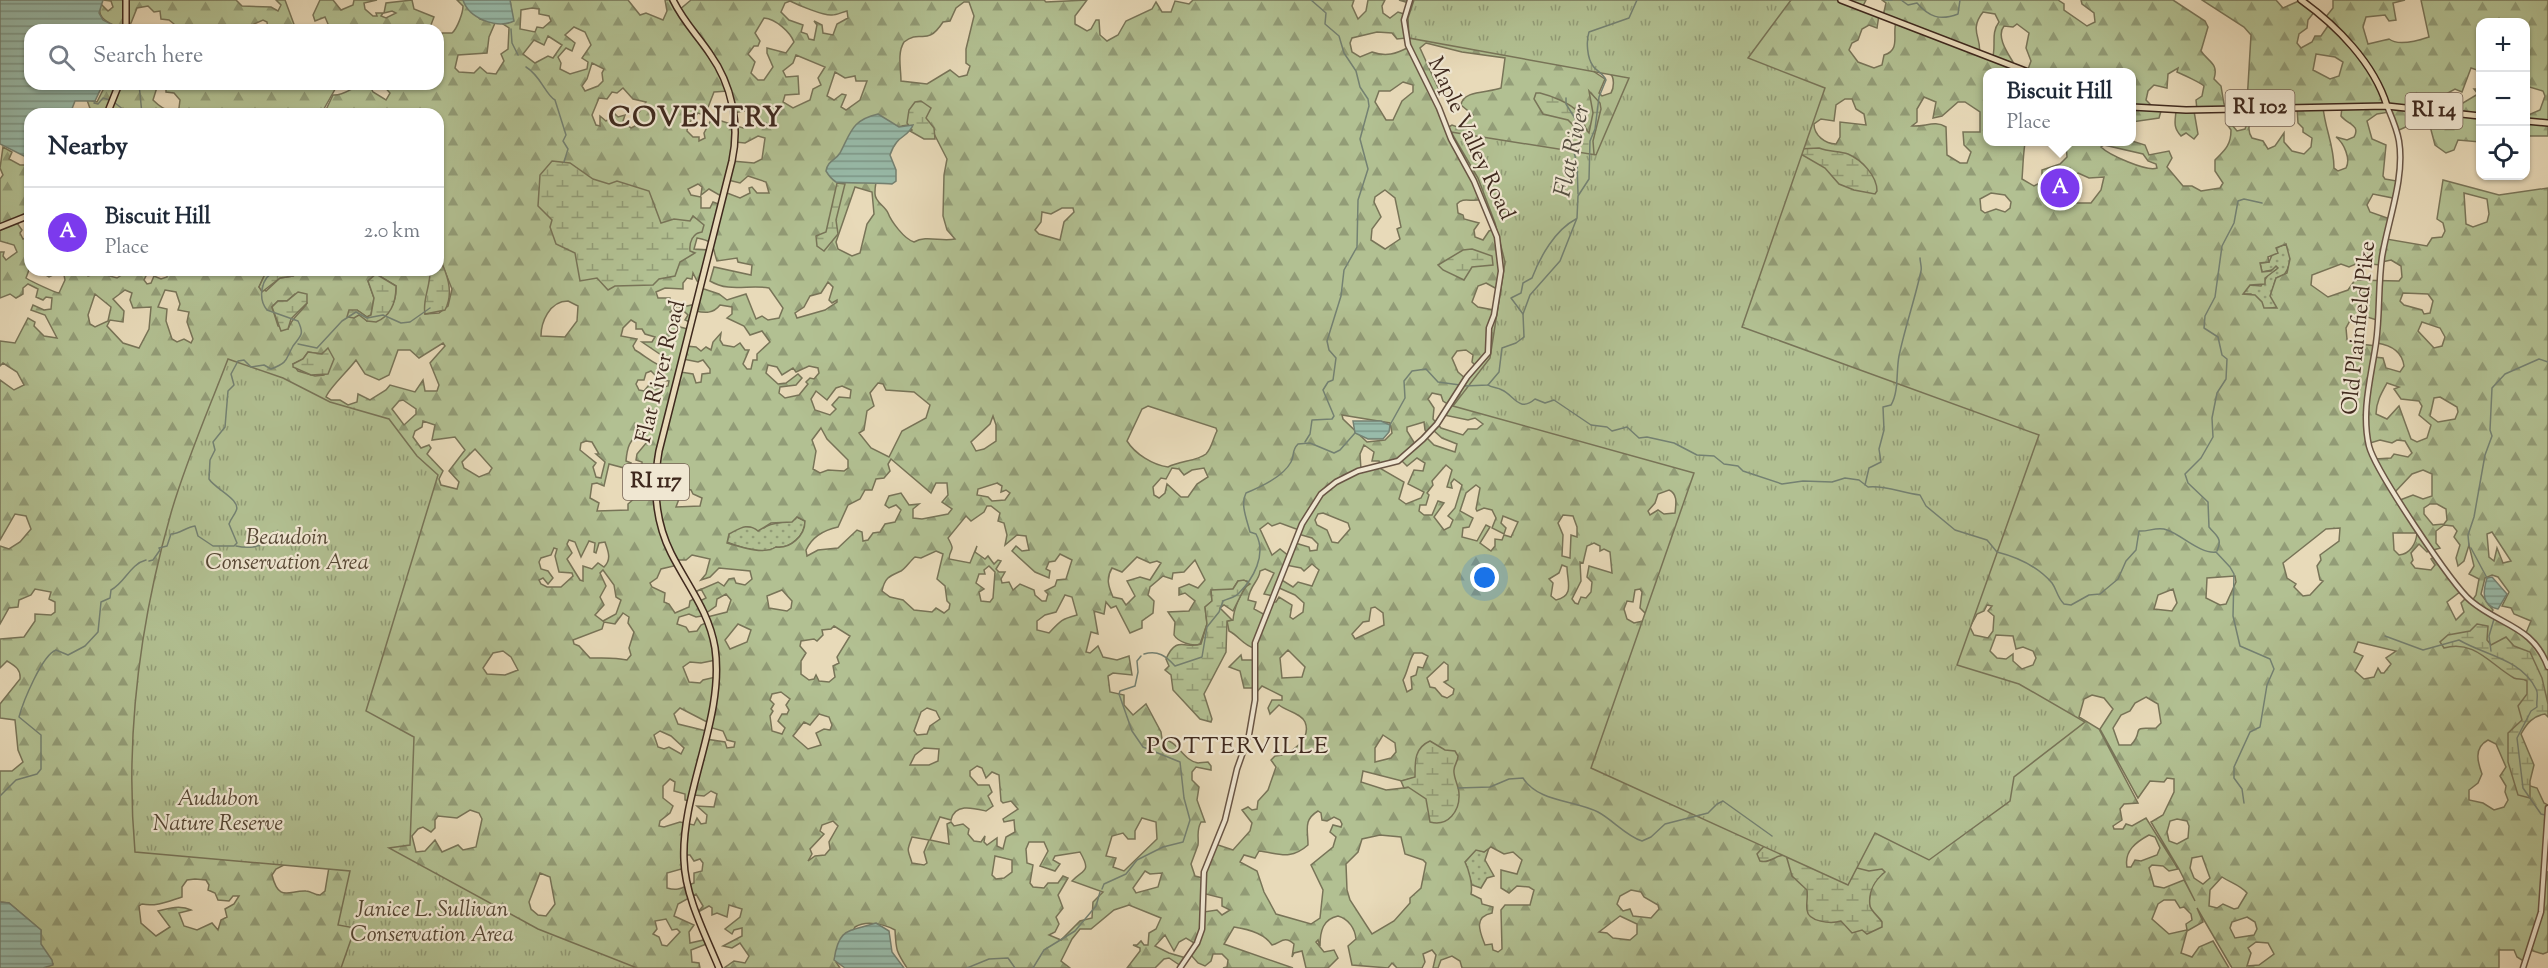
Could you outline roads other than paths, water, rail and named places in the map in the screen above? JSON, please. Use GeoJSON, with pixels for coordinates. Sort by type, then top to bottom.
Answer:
{"type":"FeatureCollection","features":[{"type":"Feature","properties":{"kind":"main road"},"geometry":{"type":"LineString","coordinates":[[126,0],[126,24]]}},
{"type":"Feature","properties":{"kind":"main road","name":"Flat River Road"},"geometry":{"type":"LineString","coordinates":[[674,0],[681,15],[719,68],[731,100],[735,125],[732,161],[659,451],[656,478],[658,513],[664,536],[702,605],[715,649],[715,695],[686,832],[684,859],[690,893],[719,968]]}},
{"type":"Feature","properties":{"kind":"main road"},"geometry":{"type":"LineString","coordinates":[[1841,0],[2018,68]]}},
{"type":"Feature","properties":{"kind":"main road","name":"RI 14"},"geometry":{"type":"LineString","coordinates":[[2301,0],[2324,17],[2346,41],[2374,77],[2387,106],[2476,115]]}},
{"type":"Feature","properties":{"kind":"main road"},"geometry":{"type":"LineString","coordinates":[[109,108],[117,90]]}},
{"type":"Feature","properties":{"kind":"main road","name":"RI 102"},"geometry":{"type":"LineString","coordinates":[[2136,107],[2186,110],[2387,106]]}},
{"type":"Feature","properties":{"kind":"main road"},"geometry":{"type":"LineString","coordinates":[[2530,121],[2548,123]]}},
{"type":"Feature","properties":{"kind":"main road"},"geometry":{"type":"LineString","coordinates":[[0,227],[24,217]]}},
{"type":"Feature","properties":{"kind":"street","name":"Maple Valley Road"},"geometry":{"type":"LineString","coordinates":[[1180,968],[1197,943],[1202,929],[1204,872],[1225,820],[1237,769],[1249,735],[1255,700],[1255,643],[1302,524],[1321,494],[1334,483],[1358,471],[1387,466],[1400,460],[1439,422],[1467,377],[1488,353],[1489,328],[1494,315],[1501,271],[1497,237],[1474,181],[1451,139],[1439,108],[1408,45],[1404,20],[1410,0]]}},
{"type":"Feature","properties":{"kind":"street","name":"Old Plainfield Pike"},"geometry":{"type":"LineString","coordinates":[[2387,106],[2397,132],[2400,156],[2382,258],[2379,318],[2366,411],[2370,447],[2381,471],[2456,584],[2476,605],[2527,635],[2539,648],[2548,667]]}},
{"type":"Feature","properties":{"kind":"street"},"geometry":{"type":"LineString","coordinates":[[2523,968],[2541,912],[2548,808]]}},
{"type":"Feature","properties":{"kind":"waterway"},"geometry":{"type":"LineString","coordinates":[[1305,442],[1310,434],[1312,420],[1332,419],[1334,416],[1323,390],[1328,382],[1333,380],[1336,358],[1329,350],[1327,341],[1341,296],[1344,270],[1357,247],[1358,200],[1368,169],[1360,139],[1369,106],[1368,99],[1360,87],[1356,71],[1344,53],[1339,36],[1325,24],[1326,13],[1311,0]]}},
{"type":"Feature","properties":{"kind":"waterway","name":"Flat River"},"geometry":{"type":"LineString","coordinates":[[1464,386],[1488,385],[1499,372],[1502,348],[1524,337],[1523,314],[1530,295],[1560,261],[1577,218],[1578,196],[1589,179],[1590,141],[1595,129],[1599,97],[1606,80],[1589,59],[1587,45],[1589,32],[1629,18],[1637,0]]}},
{"type":"Feature","properties":{"kind":"waterway"},"geometry":{"type":"LineString","coordinates":[[1885,0],[1892,0]]}},
{"type":"Feature","properties":{"kind":"waterway"},"geometry":{"type":"LineString","coordinates":[[1901,0],[1908,5],[1917,3],[1926,12],[1940,17],[1958,14],[1960,0]]}},
{"type":"Feature","properties":{"kind":"waterway"},"geometry":{"type":"LineString","coordinates":[[511,29],[512,43],[518,55]]}},
{"type":"Feature","properties":{"kind":"waterway"},"geometry":{"type":"LineString","coordinates":[[526,67],[555,100],[566,135],[563,141],[568,149],[564,162]]}},
{"type":"Feature","properties":{"kind":"waterway"},"geometry":{"type":"LineString","coordinates":[[140,90],[141,108]]}},
{"type":"Feature","properties":{"kind":"waterway"},"geometry":{"type":"LineString","coordinates":[[95,101],[94,103],[98,104],[103,98],[110,100]]}},
{"type":"Feature","properties":{"kind":"waterway"},"geometry":{"type":"LineString","coordinates":[[1566,98],[1566,104],[1576,120],[1571,142],[1577,163],[1578,194]]}},
{"type":"Feature","properties":{"kind":"waterway"},"geometry":{"type":"LineString","coordinates":[[115,103],[121,108]]}},
{"type":"Feature","properties":{"kind":"waterway"},"geometry":{"type":"LineString","coordinates":[[2217,551],[2219,540],[2209,527],[2208,502],[2188,483],[2185,474],[2201,458],[2213,437],[2212,418],[2217,393],[2226,379],[2227,359],[2222,355],[2218,337],[2204,328],[2205,316],[2215,297],[2222,246],[2234,223],[2238,201],[2244,199],[2262,203]]}},
{"type":"Feature","properties":{"kind":"waterway"},"geometry":{"type":"LineString","coordinates":[[1523,314],[1511,298],[1521,293],[1523,283],[1532,278],[1539,261],[1555,237],[1576,219]]}},
{"type":"Feature","properties":{"kind":"waterway"},"geometry":{"type":"LineString","coordinates":[[1865,485],[1869,468],[1881,462],[1879,449],[1884,430],[1883,407],[1891,405],[1894,400],[1899,356],[1921,271],[1920,258]]}},
{"type":"Feature","properties":{"kind":"waterway"},"geometry":{"type":"LineString","coordinates":[[149,561],[153,560],[159,548],[167,546],[171,534],[195,526],[198,536],[213,546],[234,546],[237,543],[229,524],[237,507],[232,499],[209,479],[210,460],[215,450],[213,442],[225,427],[228,391],[234,385],[231,374],[238,361],[244,360],[251,367],[264,365],[271,369],[281,364],[286,360],[301,335],[298,321],[267,310],[264,305],[262,289],[269,276]]}},
{"type":"Feature","properties":{"kind":"waterway"},"geometry":{"type":"LineString","coordinates":[[298,344],[317,348],[342,321],[356,312],[367,318],[383,315],[401,323],[410,322],[430,308]]}},
{"type":"Feature","properties":{"kind":"waterway"},"geometry":{"type":"LineString","coordinates":[[2469,546],[2468,535],[2474,517],[2485,455],[2492,436],[2490,430],[2492,388],[2505,374],[2539,359],[2548,362]]}},
{"type":"Feature","properties":{"kind":"waterway","name":"Flat River"},"geometry":{"type":"LineString","coordinates":[[1390,425],[1405,398],[1404,381],[1412,371],[1426,369],[1438,382],[1460,385]]}},
{"type":"Feature","properties":{"kind":"waterway"},"geometry":{"type":"LineString","coordinates":[[1488,385],[1506,392],[1521,404],[1535,399],[1545,403],[1554,400],[1591,425],[1607,427],[1612,431],[1627,427],[1639,438],[1647,437],[1674,443],[1697,455],[1714,456],[1724,464],[1738,466],[1743,471],[1782,484],[1803,481],[1832,482],[1845,478],[1859,480],[1868,487],[1881,487],[1920,495],[1926,506],[1955,530],[1987,540],[1997,552],[2034,567],[2052,583],[2064,604],[2071,605],[2089,595],[2100,594],[2118,579],[2126,561],[2136,550],[2139,531],[2164,529],[2197,547],[2216,552],[2234,574],[2233,616],[2240,646],[2270,659],[2274,669],[2267,685],[2260,727],[2250,732],[2234,767],[2234,778],[2242,789],[2244,803]]}},
{"type":"Feature","properties":{"kind":"waterway","name":"Flat River"},"geometry":{"type":"LineString","coordinates":[[1144,654],[1161,655],[1175,666],[1202,657],[1207,627],[1219,612],[1223,601],[1236,596],[1257,566],[1259,542],[1256,534],[1250,532],[1245,512],[1246,493],[1265,485],[1283,472],[1291,462],[1298,444],[1310,443],[1334,453],[1340,450],[1355,433]]}},
{"type":"Feature","properties":{"kind":"waterway"},"geometry":{"type":"LineString","coordinates":[[236,546],[251,547],[283,540],[316,540]]}},
{"type":"Feature","properties":{"kind":"waterway"},"geometry":{"type":"LineString","coordinates":[[2471,548],[2487,578]]}},
{"type":"Feature","properties":{"kind":"waterway"},"geometry":{"type":"LineString","coordinates":[[0,796],[16,780],[37,774],[41,769],[41,735],[19,717],[39,669],[56,650],[68,655],[85,646],[98,632],[101,602],[110,598],[111,590],[136,565],[146,560]]}},
{"type":"Feature","properties":{"kind":"waterway"},"geometry":{"type":"LineString","coordinates":[[2491,651],[2489,636],[2494,619]]}},
{"type":"Feature","properties":{"kind":"waterway"},"geometry":{"type":"LineString","coordinates":[[2385,636],[2423,650],[2459,640],[2512,664],[2530,679],[2537,691],[2537,707],[2531,711],[2517,738],[2523,788],[2541,814],[2545,815]]}},
{"type":"Feature","properties":{"kind":"waterway","name":"Flat River"},"geometry":{"type":"LineString","coordinates":[[1102,889],[1104,884],[1126,874],[1137,860],[1163,847],[1183,842],[1190,820],[1184,798],[1180,762],[1143,747],[1132,731],[1119,694],[1120,691],[1135,686],[1138,672],[1137,661],[1141,656]]}},
{"type":"Feature","properties":{"kind":"waterway"},"geometry":{"type":"LineString","coordinates":[[1458,788],[1490,787],[1509,779],[1523,778],[1538,792],[1598,812],[1642,841],[1651,837],[1665,824],[1708,813],[1723,801],[1772,836]]}},
{"type":"Feature","properties":{"kind":"waterway","name":"Flat River"},"geometry":{"type":"LineString","coordinates":[[1033,968],[1044,950],[1075,931],[1096,906],[1100,892]]}},
{"type":"Feature","properties":{"kind":"waterway","name":"Flat River"},"geometry":{"type":"LineString","coordinates":[[967,968],[989,959],[1008,958],[1015,968]]}},
{"type":"Feature","properties":{"kind":"place","name":"Biscuit Hill"},"geometry":{"type":"Point","coordinates":[2060,188]}},
{"type":"Feature","properties":{"kind":"district","name":"COVENTRY"},"geometry":{"type":"Point","coordinates":[696,119]}},
{"type":"Feature","properties":{"kind":"district","name":"POTTERVILLE"},"geometry":{"type":"Point","coordinates":[1238,747]}},
{"type":"Feature","properties":{"kind":"park label","name":"Beaudoin Conservation Area"},"geometry":{"type":"Point","coordinates":[287,552]}},
{"type":"Feature","properties":{"kind":"park label","name":"Audubon Nature Reserve"},"geometry":{"type":"Point","coordinates":[218,812]}},
{"type":"Feature","properties":{"kind":"park label","name":"Janice L. Sullivan Conservation Area"},"geometry":{"type":"Point","coordinates":[432,924]}}]}
